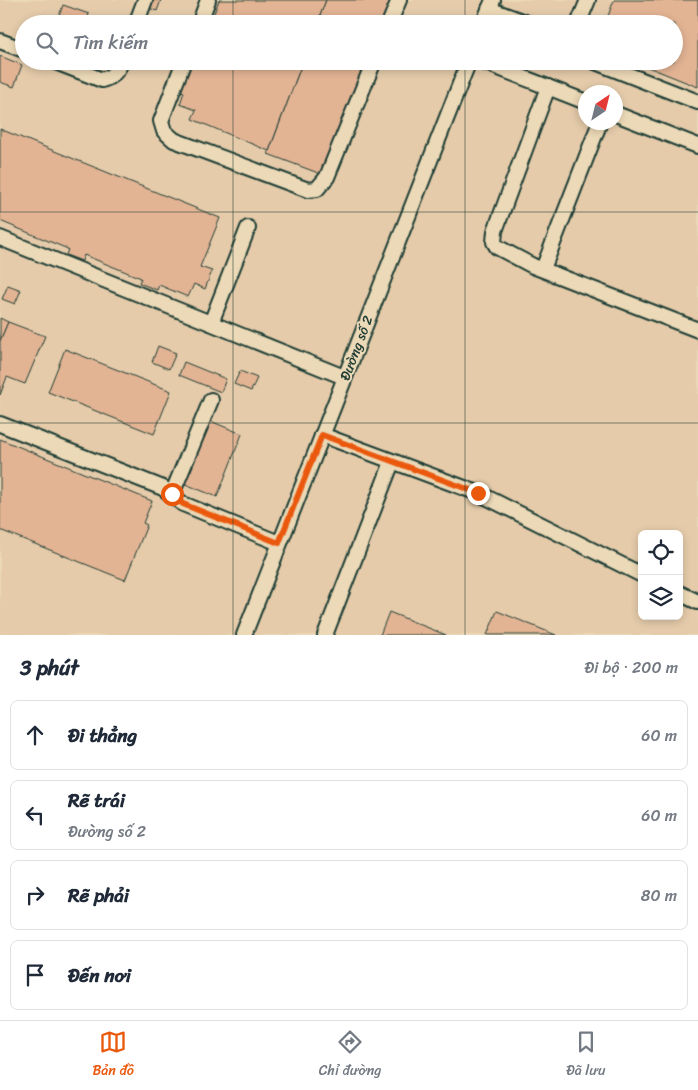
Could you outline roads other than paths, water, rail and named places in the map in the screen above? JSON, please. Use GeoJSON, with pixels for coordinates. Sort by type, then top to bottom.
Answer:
{"type":"FeatureCollection","features":[{"type":"Feature","properties":{"kind":"street"},"geometry":{"type":"LineString","coordinates":[[139,15],[144,0]]}},
{"type":"Feature","properties":{"kind":"street"},"geometry":{"type":"LineString","coordinates":[[202,15],[208,0]]}},
{"type":"Feature","properties":{"kind":"street"},"geometry":{"type":"LineString","coordinates":[[393,15],[399,0]]}},
{"type":"Feature","properties":{"kind":"street"},"geometry":{"type":"LineString","coordinates":[[582,15],[588,0]]}},
{"type":"Feature","properties":{"kind":"street"},"geometry":{"type":"LineString","coordinates":[[491,5],[512,15]]}},
{"type":"Feature","properties":{"kind":"street"},"geometry":{"type":"LineString","coordinates":[[0,41],[15,47]]}},
{"type":"Feature","properties":{"kind":"street"},"geometry":{"type":"LineString","coordinates":[[76,70],[102,80],[109,78],[118,70]]}},
{"type":"Feature","properties":{"kind":"street"},"geometry":{"type":"LineString","coordinates":[[181,70],[161,121],[164,131],[174,140],[308,190],[317,189],[327,177],[370,70]]}},
{"type":"Feature","properties":{"kind":"street","name":"Đường số 2"},"geometry":{"type":"LineString","coordinates":[[244,635],[465,70]]}},
{"type":"Feature","properties":{"kind":"street"},"geometry":{"type":"LineString","coordinates":[[504,70],[578,99]]}},
{"type":"Feature","properties":{"kind":"street"},"geometry":{"type":"LineString","coordinates":[[616,70],[698,102]]}},
{"type":"Feature","properties":{"kind":"street"},"geometry":{"type":"LineString","coordinates":[[548,87],[494,238],[497,247],[543,269],[698,330]]}},
{"type":"Feature","properties":{"kind":"street"},"geometry":{"type":"LineString","coordinates":[[623,117],[698,146]]}},
{"type":"Feature","properties":{"kind":"street"},"geometry":{"type":"LineString","coordinates":[[543,269],[597,130]]}},
{"type":"Feature","properties":{"kind":"street"},"geometry":{"type":"LineString","coordinates":[[211,323],[248,228]]}},
{"type":"Feature","properties":{"kind":"street"},"geometry":{"type":"LineString","coordinates":[[0,238],[344,377]]}},
{"type":"Feature","properties":{"kind":"street"},"geometry":{"type":"LineString","coordinates":[[172,494],[211,400]]}},
{"type":"Feature","properties":{"kind":"street"},"geometry":{"type":"LineString","coordinates":[[0,424],[172,494],[183,504],[279,543]]}},
{"type":"Feature","properties":{"kind":"street"},"geometry":{"type":"LineString","coordinates":[[322,435],[478,493],[638,573]]}},
{"type":"Feature","properties":{"kind":"street"},"geometry":{"type":"LineString","coordinates":[[326,635],[392,462]]}},
{"type":"Feature","properties":{"kind":"street"},"geometry":{"type":"LineString","coordinates":[[683,595],[698,602]]}}]}
